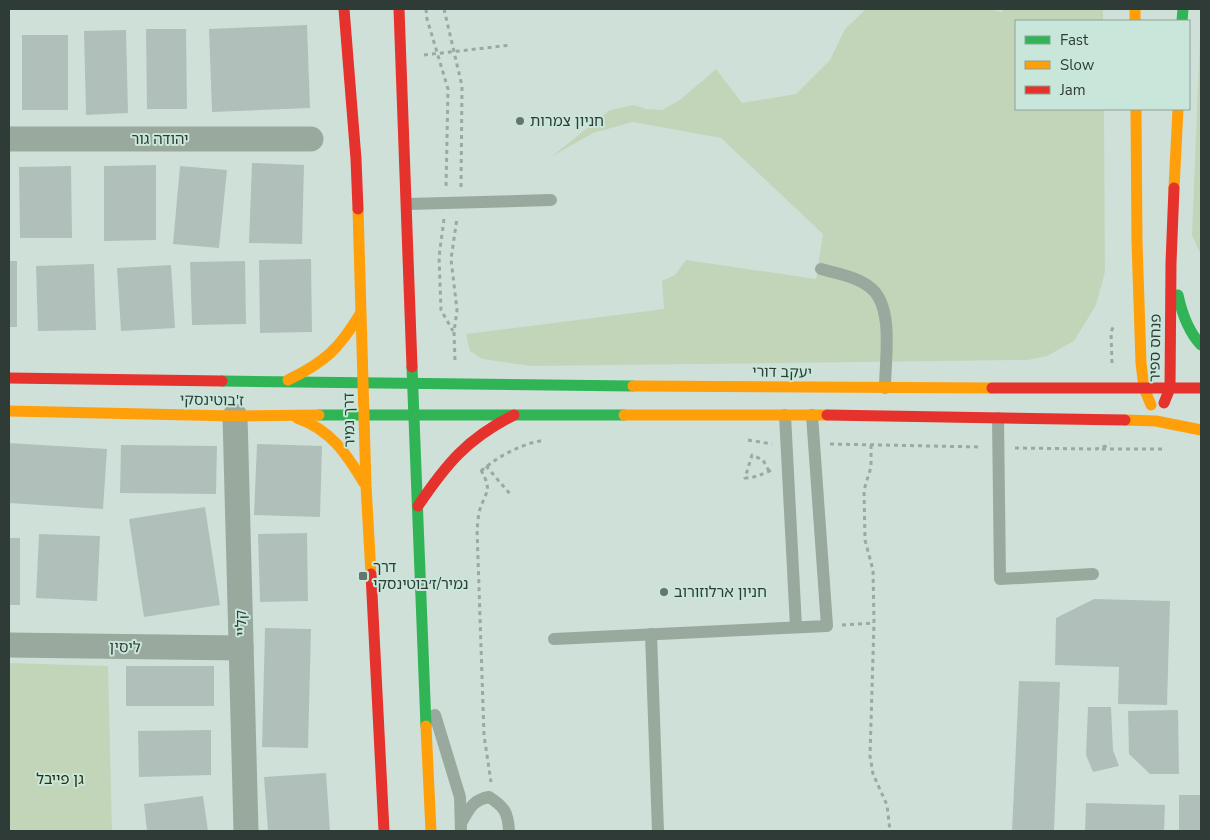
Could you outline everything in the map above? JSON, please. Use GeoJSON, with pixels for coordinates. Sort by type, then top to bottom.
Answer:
{"type":"FeatureCollection","features":[{"type":"Feature","properties":{"kind":"street","name":"דרך נמיר"},"geometry":{"type":"LineString","coordinates":[[344,9],[356,159],[366,486],[384,831]]}},
{"type":"Feature","properties":{"kind":"street"},"geometry":{"type":"LineString","coordinates":[[399,9],[408,204],[423,676],[431,831]]}},
{"type":"Feature","properties":{"kind":"street","name":"פנחס ספיר"},"geometry":{"type":"LineString","coordinates":[[1136,110],[1137,242],[1141,363],[1144,388],[1156,421]]}},
{"type":"Feature","properties":{"kind":"street","name":"פנחס ספיר"},"geometry":{"type":"LineString","coordinates":[[1156,421],[1170,388],[1171,263],[1178,110]]}},
{"type":"Feature","properties":{"kind":"street","name":"יהודה גור"},"geometry":{"type":"LineString","coordinates":[[9,139],[312,139]]}},
{"type":"Feature","properties":{"kind":"street"},"geometry":{"type":"LineString","coordinates":[[1171,263],[1182,313],[1189,328],[1201,345]]}},
{"type":"Feature","properties":{"kind":"street"},"geometry":{"type":"LineString","coordinates":[[284,382],[311,369],[331,355],[340,345],[360,314]]}},
{"type":"Feature","properties":{"kind":"street","name":"ז'בוטינסקי"},"geometry":{"type":"LineString","coordinates":[[9,378],[363,382]]}},
{"type":"Feature","properties":{"kind":"street","name":"יעקב דורי"},"geometry":{"type":"LineString","coordinates":[[363,382],[799,388],[1201,388]]}},
{"type":"Feature","properties":{"kind":"street"},"geometry":{"type":"LineString","coordinates":[[785,415],[799,388]]}},
{"type":"Feature","properties":{"kind":"street"},"geometry":{"type":"LineString","coordinates":[[799,388],[812,415]]}},
{"type":"Feature","properties":{"kind":"street","name":"ז'בוטינסקי"},"geometry":{"type":"LineString","coordinates":[[9,411],[235,416],[414,414]]}},
{"type":"Feature","properties":{"kind":"street"},"geometry":{"type":"LineString","coordinates":[[414,414],[812,415],[1156,421],[1201,430]]}},
{"type":"Feature","properties":{"kind":"street"},"geometry":{"type":"LineString","coordinates":[[289,415],[315,424],[332,436],[349,458],[366,486]]}},
{"type":"Feature","properties":{"kind":"street"},"geometry":{"type":"LineString","coordinates":[[418,506],[442,471],[466,448],[485,431],[515,415]]}},
{"type":"Feature","properties":{"kind":"street","name":"קליי"},"geometry":{"type":"LineString","coordinates":[[235,416],[246,831]]}},
{"type":"Feature","properties":{"kind":"street","name":"ליסין"},"geometry":{"type":"LineString","coordinates":[[9,645],[241,648]]}},
{"type":"Feature","properties":{"kind":"lane"},"geometry":{"type":"LineString","coordinates":[[408,204],[551,200]]}},
{"type":"Feature","properties":{"kind":"lane"},"geometry":{"type":"LineString","coordinates":[[821,269],[857,280],[871,288],[879,297],[885,312],[886,327],[884,388]]}},
{"type":"Feature","properties":{"kind":"lane"},"geometry":{"type":"LineString","coordinates":[[785,415],[796,627]]}},
{"type":"Feature","properties":{"kind":"lane"},"geometry":{"type":"LineString","coordinates":[[554,639],[827,626],[812,415]]}},
{"type":"Feature","properties":{"kind":"lane"},"geometry":{"type":"LineString","coordinates":[[998,418],[1000,579],[1093,574]]}},
{"type":"Feature","properties":{"kind":"lane"},"geometry":{"type":"LineString","coordinates":[[651,634],[658,831]]}},
{"type":"Feature","properties":{"kind":"lane"},"geometry":{"type":"LineString","coordinates":[[423,676],[460,797],[461,827]]}},
{"type":"Feature","properties":{"kind":"lane"},"geometry":{"type":"LineString","coordinates":[[461,827],[472,806],[479,799],[489,797],[500,804],[508,815],[509,831]]}},
{"type":"Feature","properties":{"kind":"path"},"geometry":{"type":"LineString","coordinates":[[426,9],[427,19],[448,88],[446,203],[439,257],[441,310],[454,332]]}},
{"type":"Feature","properties":{"kind":"path"},"geometry":{"type":"LineString","coordinates":[[444,9],[462,86],[460,203],[451,259],[457,310],[454,332],[455,357]]}},
{"type":"Feature","properties":{"kind":"path"},"geometry":{"type":"LineString","coordinates":[[402,58],[511,45]]}},
{"type":"Feature","properties":{"kind":"path"},"geometry":{"type":"LineString","coordinates":[[871,445],[871,467],[864,490],[865,540],[873,570],[874,623],[870,756],[873,774],[887,805],[890,831]]}},
{"type":"Feature","properties":{"kind":"path"},"geometry":{"type":"LineString","coordinates":[[466,448],[495,475],[511,495]]}},
{"type":"Feature","properties":{"kind":"path"},"geometry":{"type":"LineString","coordinates":[[1096,449],[1172,449]]}},
{"type":"Feature","properties":{"kind":"path"},"geometry":{"type":"LineString","coordinates":[[752,455],[758,456],[766,464],[769,472],[754,478],[745,478],[752,455]]}},
{"type":"Feature","properties":{"kind":"path"},"geometry":{"type":"LineString","coordinates":[[481,471],[488,490],[480,509],[477,529],[484,735],[494,800]]}},
{"type":"Feature","properties":{"kind":"path"},"geometry":{"type":"LineString","coordinates":[[827,626],[874,623]]}},
{"type":"Feature","properties":{"kind":"green space"},"geometry":{"type":"Polygon","coordinates":[[[866,9],[986,9],[1002,12],[1003,9],[1103,9],[1103,20],[1015,20],[1015,110],[1104,110],[1105,272],[1096,305],[1074,341],[1047,356],[1028,360],[531,366],[482,359],[470,351],[466,334],[664,309],[662,281],[675,275],[686,260],[816,279],[823,234],[721,138],[633,122],[593,133],[551,157],[610,110],[634,105],[646,109],[662,110],[680,100],[716,69],[742,103],[796,94],[830,60],[845,29],[866,9]]]}},
{"type":"Feature","properties":{"kind":"green space"},"geometry":{"type":"Polygon","coordinates":[[[1201,9],[1201,255],[1192,235],[1201,9]]]}},
{"type":"Feature","properties":{"kind":"green space","name":"גן פייבל"},"geometry":{"type":"Polygon","coordinates":[[[9,663],[108,666],[112,831],[9,831],[9,663]]]}},
{"type":"Feature","properties":{"kind":"building"},"geometry":{"type":"Polygon","coordinates":[[[307,25],[310,108],[212,112],[209,29],[307,25]]]}},
{"type":"Feature","properties":{"kind":"building"},"geometry":{"type":"Polygon","coordinates":[[[146,29],[186,29],[187,109],[147,109],[146,29]]]}},
{"type":"Feature","properties":{"kind":"building"},"geometry":{"type":"Polygon","coordinates":[[[126,30],[128,113],[86,115],[84,31],[126,30]]]}},
{"type":"Feature","properties":{"kind":"building"},"geometry":{"type":"Polygon","coordinates":[[[22,35],[68,35],[68,110],[22,110],[22,35]]]}},
{"type":"Feature","properties":{"kind":"building"},"geometry":{"type":"Polygon","coordinates":[[[252,163],[304,165],[302,244],[249,243],[252,163]]]}},
{"type":"Feature","properties":{"kind":"building"},"geometry":{"type":"Polygon","coordinates":[[[156,165],[156,240],[104,241],[104,166],[156,165]]]}},
{"type":"Feature","properties":{"kind":"building"},"geometry":{"type":"Polygon","coordinates":[[[71,166],[72,238],[20,238],[19,167],[71,166]]]}},
{"type":"Feature","properties":{"kind":"building"},"geometry":{"type":"Polygon","coordinates":[[[180,166],[227,170],[219,248],[173,244],[180,166]]]}},
{"type":"Feature","properties":{"kind":"building"},"geometry":{"type":"Polygon","coordinates":[[[311,259],[312,332],[260,333],[259,260],[311,259]]]}},
{"type":"Feature","properties":{"kind":"building"},"geometry":{"type":"Polygon","coordinates":[[[9,261],[17,261],[17,327],[9,327],[9,261]]]}},
{"type":"Feature","properties":{"kind":"building"},"geometry":{"type":"Polygon","coordinates":[[[245,261],[246,324],[192,325],[190,262],[245,261]]]}},
{"type":"Feature","properties":{"kind":"building"},"geometry":{"type":"Polygon","coordinates":[[[94,264],[96,330],[38,331],[36,266],[94,264]]]}},
{"type":"Feature","properties":{"kind":"building"},"geometry":{"type":"Polygon","coordinates":[[[171,265],[175,328],[121,331],[117,268],[171,265]]]}},
{"type":"Feature","properties":{"kind":"building"},"geometry":{"type":"Polygon","coordinates":[[[9,443],[107,449],[103,509],[9,503],[9,443]]]}},
{"type":"Feature","properties":{"kind":"building"},"geometry":{"type":"Polygon","coordinates":[[[257,444],[322,446],[320,517],[254,515],[257,444]]]}},
{"type":"Feature","properties":{"kind":"building"},"geometry":{"type":"Polygon","coordinates":[[[121,445],[217,446],[216,494],[120,493],[121,445]]]}},
{"type":"Feature","properties":{"kind":"building"},"geometry":{"type":"Polygon","coordinates":[[[205,507],[220,605],[144,617],[129,519],[205,507]]]}},
{"type":"Feature","properties":{"kind":"building"},"geometry":{"type":"Polygon","coordinates":[[[307,533],[308,601],[260,602],[258,534],[307,533]]]}},
{"type":"Feature","properties":{"kind":"building"},"geometry":{"type":"Polygon","coordinates":[[[39,534],[100,536],[97,601],[36,598],[39,534]]]}},
{"type":"Feature","properties":{"kind":"building"},"geometry":{"type":"Polygon","coordinates":[[[9,538],[20,538],[20,605],[9,605],[9,538]]]}},
{"type":"Feature","properties":{"kind":"building"},"geometry":{"type":"Polygon","coordinates":[[[1094,599],[1170,601],[1167,705],[1118,704],[1119,667],[1055,665],[1056,618],[1094,599]]]}},
{"type":"Feature","properties":{"kind":"building"},"geometry":{"type":"Polygon","coordinates":[[[265,628],[311,629],[308,748],[262,747],[265,628]]]}},
{"type":"Feature","properties":{"kind":"building"},"geometry":{"type":"Polygon","coordinates":[[[126,666],[214,666],[214,706],[126,706],[126,666]]]}},
{"type":"Feature","properties":{"kind":"building"},"geometry":{"type":"Polygon","coordinates":[[[1019,681],[1060,682],[1054,831],[1012,831],[1019,681]]]}},
{"type":"Feature","properties":{"kind":"building"},"geometry":{"type":"Polygon","coordinates":[[[1088,707],[1111,707],[1113,750],[1119,766],[1093,772],[1086,755],[1088,707]]]}},
{"type":"Feature","properties":{"kind":"building"},"geometry":{"type":"Polygon","coordinates":[[[1178,710],[1179,774],[1150,774],[1129,754],[1128,711],[1178,710]]]}},
{"type":"Feature","properties":{"kind":"building"},"geometry":{"type":"Polygon","coordinates":[[[211,730],[211,775],[139,777],[138,731],[211,730]]]}},
{"type":"Feature","properties":{"kind":"building"},"geometry":{"type":"Polygon","coordinates":[[[326,773],[330,831],[268,831],[264,777],[326,773]]]}},
{"type":"Feature","properties":{"kind":"building"},"geometry":{"type":"Polygon","coordinates":[[[1179,795],[1201,795],[1201,831],[1179,831],[1179,795]]]}},
{"type":"Feature","properties":{"kind":"building"},"geometry":{"type":"Polygon","coordinates":[[[203,796],[208,831],[147,831],[144,804],[203,796]]]}},
{"type":"Feature","properties":{"kind":"building"},"geometry":{"type":"Polygon","coordinates":[[[1086,803],[1165,805],[1164,831],[1085,831],[1086,803]]]}},
{"type":"Feature","properties":{"kind":"traffic: fast"},"geometry":{"type":"LineString","coordinates":[[1182,20],[1183,9]]}},
{"type":"Feature","properties":{"kind":"traffic: fast"},"geometry":{"type":"LineString","coordinates":[[1178,295],[1186,322],[1192,334],[1201,345]]}},
{"type":"Feature","properties":{"kind":"traffic: fast"},"geometry":{"type":"LineString","coordinates":[[412,367],[426,726]]}},
{"type":"Feature","properties":{"kind":"traffic: fast"},"geometry":{"type":"LineString","coordinates":[[222,381],[633,386]]}},
{"type":"Feature","properties":{"kind":"traffic: fast"},"geometry":{"type":"LineString","coordinates":[[319,415],[624,415]]}},
{"type":"Feature","properties":{"kind":"traffic: slow"},"geometry":{"type":"LineString","coordinates":[[1135,9],[1135,20]]}},
{"type":"Feature","properties":{"kind":"traffic: slow"},"geometry":{"type":"LineString","coordinates":[[1136,110],[1137,242],[1141,363],[1144,388],[1151,405]]}},
{"type":"Feature","properties":{"kind":"traffic: slow"},"geometry":{"type":"LineString","coordinates":[[1174,188],[1178,110]]}},
{"type":"Feature","properties":{"kind":"traffic: slow"},"geometry":{"type":"LineString","coordinates":[[358,209],[366,486],[371,574]]}},
{"type":"Feature","properties":{"kind":"traffic: slow"},"geometry":{"type":"LineString","coordinates":[[288,380],[312,367],[338,346],[360,314]]}},
{"type":"Feature","properties":{"kind":"traffic: slow"},"geometry":{"type":"LineString","coordinates":[[633,386],[992,388]]}},
{"type":"Feature","properties":{"kind":"traffic: slow"},"geometry":{"type":"LineString","coordinates":[[9,411],[235,416],[319,415]]}},
{"type":"Feature","properties":{"kind":"traffic: slow"},"geometry":{"type":"LineString","coordinates":[[624,415],[827,415]]}},
{"type":"Feature","properties":{"kind":"traffic: slow"},"geometry":{"type":"LineString","coordinates":[[297,418],[309,423],[328,436],[344,452],[364,483]]}},
{"type":"Feature","properties":{"kind":"traffic: slow"},"geometry":{"type":"LineString","coordinates":[[1125,420],[1156,421],[1201,430]]}},
{"type":"Feature","properties":{"kind":"traffic: slow"},"geometry":{"type":"LineString","coordinates":[[426,726],[431,831]]}},
{"type":"Feature","properties":{"kind":"traffic: jam"},"geometry":{"type":"LineString","coordinates":[[344,9],[358,209]]}},
{"type":"Feature","properties":{"kind":"traffic: jam"},"geometry":{"type":"LineString","coordinates":[[399,9],[412,367]]}},
{"type":"Feature","properties":{"kind":"traffic: jam"},"geometry":{"type":"LineString","coordinates":[[1164,403],[1170,388],[1174,188]]}},
{"type":"Feature","properties":{"kind":"traffic: jam"},"geometry":{"type":"LineString","coordinates":[[9,378],[222,381]]}},
{"type":"Feature","properties":{"kind":"traffic: jam"},"geometry":{"type":"LineString","coordinates":[[992,388],[1201,388]]}},
{"type":"Feature","properties":{"kind":"traffic: jam"},"geometry":{"type":"LineString","coordinates":[[418,506],[459,453],[483,433],[514,415]]}},
{"type":"Feature","properties":{"kind":"traffic: jam"},"geometry":{"type":"LineString","coordinates":[[827,415],[1125,420]]}},
{"type":"Feature","properties":{"kind":"traffic: jam"},"geometry":{"type":"LineString","coordinates":[[371,574],[384,831]]}},
{"type":"Feature","properties":{"kind":"place","name":"חניון צמרות"},"geometry":{"type":"Point","coordinates":[520,121]}},
{"type":"Feature","properties":{"kind":"place","name":"דרך נמיר/ז׳בוטינסקי"},"geometry":{"type":"Point","coordinates":[363,576]}},
{"type":"Feature","properties":{"kind":"place","name":"חניון ארלוזורוב"},"geometry":{"type":"Point","coordinates":[664,592]}}]}
